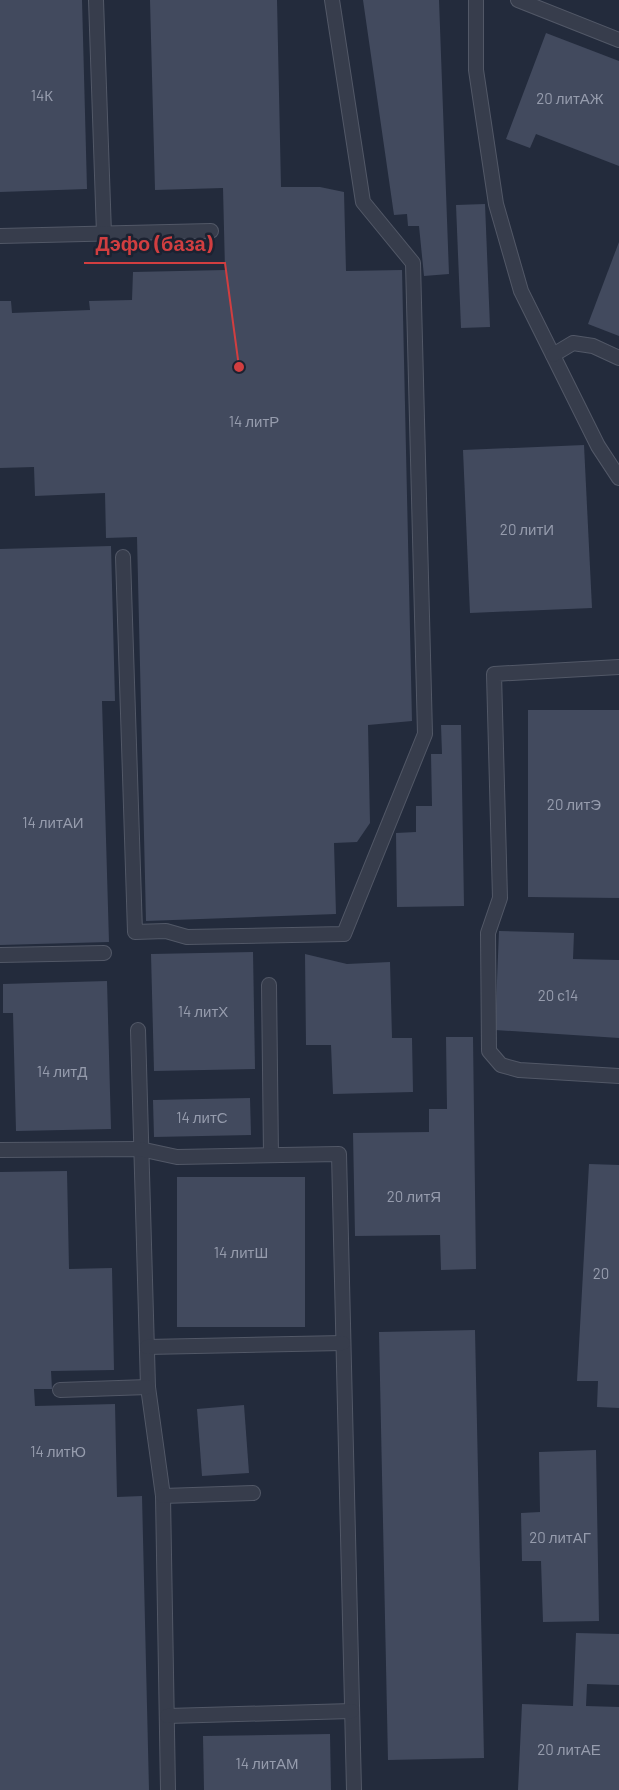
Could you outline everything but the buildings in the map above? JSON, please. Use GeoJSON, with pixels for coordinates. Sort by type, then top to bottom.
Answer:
{"type":"FeatureCollection","features":[{"type":"Feature","properties":{"kind":"lane"},"geometry":{"type":"LineString","coordinates":[[96,0],[104,234]]}},
{"type":"Feature","properties":{"kind":"lane"},"geometry":{"type":"LineString","coordinates":[[123,557],[135,932],[166,931],[187,937],[344,934],[425,734],[413,263],[363,202],[332,0]]}},
{"type":"Feature","properties":{"kind":"lane"},"geometry":{"type":"LineString","coordinates":[[476,0],[476,70],[496,204],[520,291],[598,446],[619,478]]}},
{"type":"Feature","properties":{"kind":"lane"},"geometry":{"type":"LineString","coordinates":[[518,0],[619,40]]}},
{"type":"Feature","properties":{"kind":"lane"},"geometry":{"type":"LineString","coordinates":[[0,237],[211,231]]}},
{"type":"Feature","properties":{"kind":"lane"},"geometry":{"type":"LineString","coordinates":[[553,355],[573,343],[593,346],[619,358]]}},
{"type":"Feature","properties":{"kind":"lane"},"geometry":{"type":"LineString","coordinates":[[619,667],[494,675],[500,898],[488,933],[488,945],[489,1051],[501,1065],[519,1070],[619,1076]]}},
{"type":"Feature","properties":{"kind":"lane"},"geometry":{"type":"LineString","coordinates":[[0,956],[104,953]]}},
{"type":"Feature","properties":{"kind":"lane"},"geometry":{"type":"LineString","coordinates":[[269,985],[271,1155]]}},
{"type":"Feature","properties":{"kind":"lane"},"geometry":{"type":"LineString","coordinates":[[138,1030],[148,1387],[163,1496],[168,1790]]}},
{"type":"Feature","properties":{"kind":"lane"},"geometry":{"type":"LineString","coordinates":[[0,1150],[140,1149],[177,1157],[339,1154],[354,1790]]}},
{"type":"Feature","properties":{"kind":"lane"},"geometry":{"type":"LineString","coordinates":[[147,1347],[343,1343]]}},
{"type":"Feature","properties":{"kind":"lane"},"geometry":{"type":"LineString","coordinates":[[60,1390],[148,1387]]}},
{"type":"Feature","properties":{"kind":"lane"},"geometry":{"type":"LineString","coordinates":[[163,1496],[253,1493]]}},
{"type":"Feature","properties":{"kind":"lane"},"geometry":{"type":"LineString","coordinates":[[167,1716],[352,1711]]}},
{"type":"Feature","properties":{"kind":"place","name":"Дэфо (база)"},"geometry":{"type":"Point","coordinates":[239,367]}}]}
